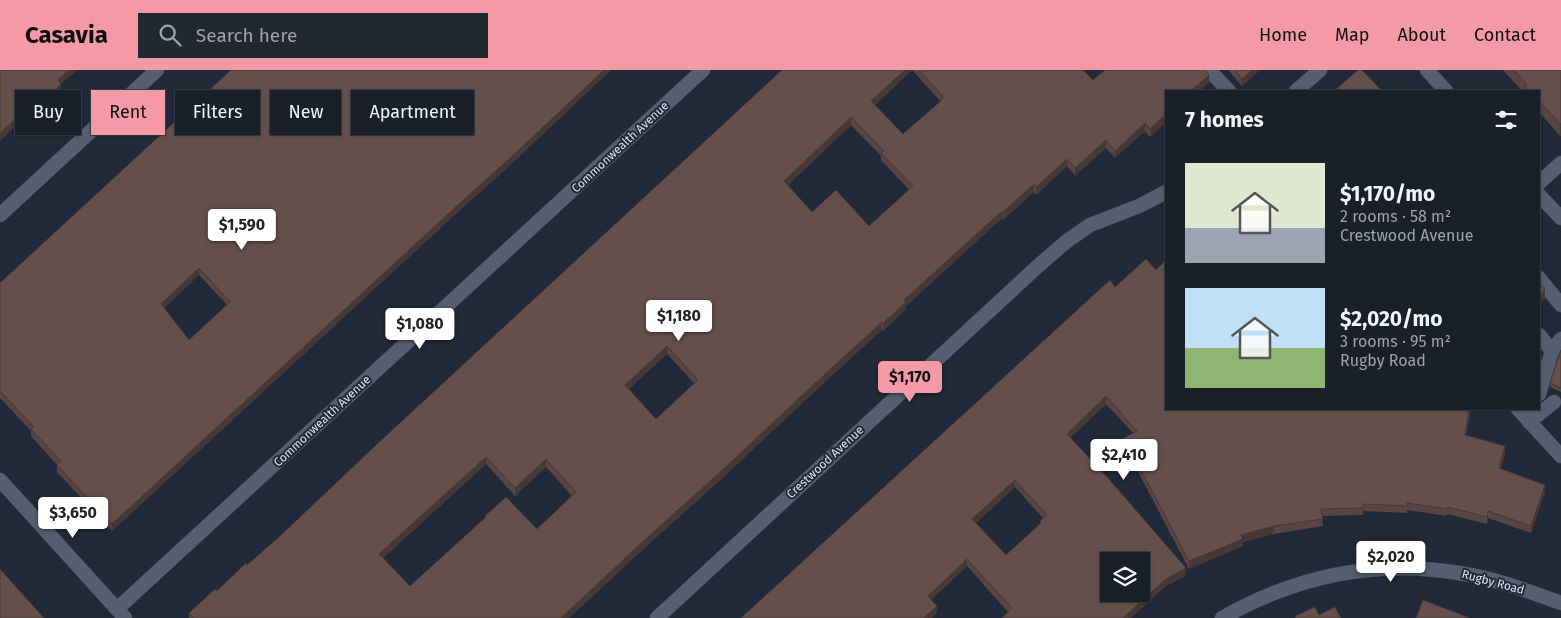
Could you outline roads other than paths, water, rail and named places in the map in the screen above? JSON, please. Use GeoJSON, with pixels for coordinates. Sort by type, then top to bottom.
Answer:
{"type":"FeatureCollection","features":[{"type":"Feature","properties":{"kind":"street"},"geometry":{"type":"LineString","coordinates":[[0,215],[157,70]]}},
{"type":"Feature","properties":{"kind":"street","name":"Commonwealth Avenue"},"geometry":{"type":"LineString","coordinates":[[121,614],[703,70]]}},
{"type":"Feature","properties":{"kind":"street"},"geometry":{"type":"LineString","coordinates":[[1209,70],[1228,90]]}},
{"type":"Feature","properties":{"kind":"street"},"geometry":{"type":"LineString","coordinates":[[1297,90],[1320,70]]}},
{"type":"Feature","properties":{"kind":"street"},"geometry":{"type":"LineString","coordinates":[[1427,70],[1445,90]]}},
{"type":"Feature","properties":{"kind":"street"},"geometry":{"type":"LineString","coordinates":[[1540,182],[1561,163]]}},
{"type":"Feature","properties":{"kind":"street","name":"Crestwood Avenue"},"geometry":{"type":"LineString","coordinates":[[657,618],[1045,259],[1090,225],[1139,206],[1165,193]]}},
{"type":"Feature","properties":{"kind":"street"},"geometry":{"type":"LineString","coordinates":[[1540,200],[1561,218]]}},
{"type":"Feature","properties":{"kind":"street"},"geometry":{"type":"LineString","coordinates":[[1540,279],[1561,305]]}},
{"type":"Feature","properties":{"kind":"street"},"geometry":{"type":"LineString","coordinates":[[1540,336],[1552,351]]}},
{"type":"Feature","properties":{"kind":"street"},"geometry":{"type":"LineString","coordinates":[[1540,392],[1552,351],[1561,338]]}},
{"type":"Feature","properties":{"kind":"street"},"geometry":{"type":"LineString","coordinates":[[1540,395],[1558,403]]}},
{"type":"Feature","properties":{"kind":"street"},"geometry":{"type":"LineString","coordinates":[[1529,422],[1558,403]]}},
{"type":"Feature","properties":{"kind":"street"},"geometry":{"type":"LineString","coordinates":[[1519,410],[1561,456]]}},
{"type":"Feature","properties":{"kind":"street"},"geometry":{"type":"LineString","coordinates":[[0,480],[121,614]]}},
{"type":"Feature","properties":{"kind":"street","name":"Rugby Road"},"geometry":{"type":"LineString","coordinates":[[1222,618],[1285,588],[1326,576],[1377,569],[1410,568],[1460,573],[1513,586],[1561,603]]}}]}
